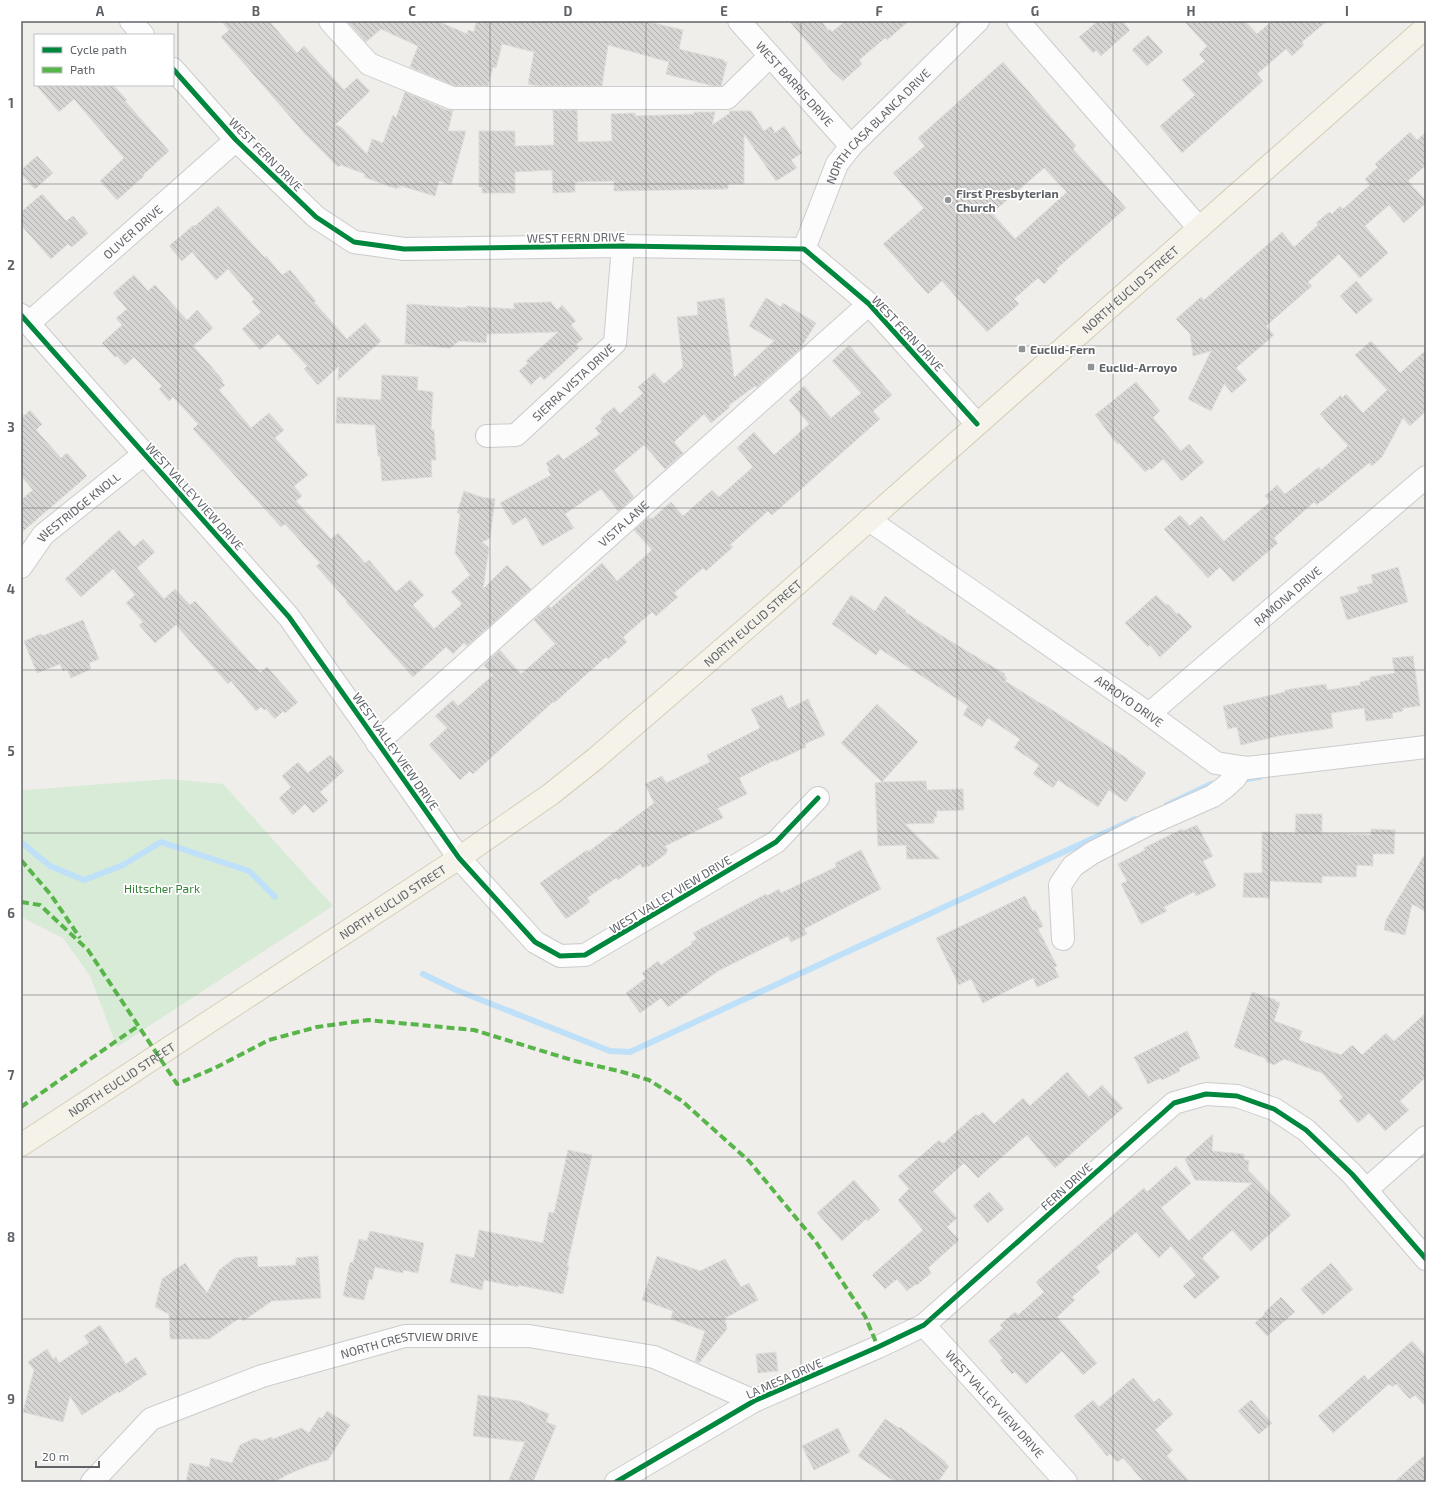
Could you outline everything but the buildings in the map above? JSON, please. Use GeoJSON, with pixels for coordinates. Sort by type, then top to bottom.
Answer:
{"type":"FeatureCollection","features":[{"type":"Feature","properties":{"kind":"main road","name":"NORTH EUCLID STREET"},"geometry":{"type":"LineString","coordinates":[[21,1145],[459,858],[551,794],[595,759],[869,520],[1426,27]]}},
{"type":"Feature","properties":{"kind":"street"},"geometry":{"type":"LineString","coordinates":[[131,21],[142,34]]}},
{"type":"Feature","properties":{"kind":"street"},"geometry":{"type":"LineString","coordinates":[[330,21],[370,64],[452,98],[727,98],[770,56]]}},
{"type":"Feature","properties":{"kind":"street","name":"WEST BARRIS DRIVE"},"geometry":{"type":"LineString","coordinates":[[739,21],[852,146]]}},
{"type":"Feature","properties":{"kind":"street","name":"NORTH CASA BLANCA DRIVE"},"geometry":{"type":"LineString","coordinates":[[804,249],[837,164],[852,146],[978,21]]}},
{"type":"Feature","properties":{"kind":"street"},"geometry":{"type":"LineString","coordinates":[[1018,21],[1198,228]]}},
{"type":"Feature","properties":{"kind":"street","name":"WEST FERN DRIVE"},"geometry":{"type":"LineString","coordinates":[[174,70],[236,140],[316,217],[354,242],[404,249],[623,246],[804,249],[869,304],[977,424]]}},
{"type":"Feature","properties":{"kind":"street","name":"OLIVER DRIVE"},"geometry":{"type":"LineString","coordinates":[[25,319],[236,140]]}},
{"type":"Feature","properties":{"kind":"street","name":"SIERRA VISTA DRIVE"},"geometry":{"type":"LineString","coordinates":[[487,436],[516,435],[615,343],[623,246]]}},
{"type":"Feature","properties":{"kind":"street","name":"VISTA LANE"},"geometry":{"type":"LineString","coordinates":[[378,742],[869,304]]}},
{"type":"Feature","properties":{"kind":"street","name":"WEST VALLEY VIEW DRIVE"},"geometry":{"type":"LineString","coordinates":[[25,319],[289,617],[459,858],[535,942],[560,956],[585,955],[776,842],[818,798]]}},
{"type":"Feature","properties":{"kind":"street","name":"WESTRIDGE KNOLL"},"geometry":{"type":"LineString","coordinates":[[21,567],[43,535],[144,454]]}},
{"type":"Feature","properties":{"kind":"street","name":"RAMONA DRIVE"},"geometry":{"type":"LineString","coordinates":[[1149,714],[1426,477]]}},
{"type":"Feature","properties":{"kind":"street","name":"ARROYO DRIVE"},"geometry":{"type":"LineString","coordinates":[[869,520],[1149,714],[1216,763],[1247,768],[1426,746]]}},
{"type":"Feature","properties":{"kind":"street"},"geometry":{"type":"LineString","coordinates":[[1063,939],[1060,885],[1073,866],[1092,853],[1147,825],[1213,796],[1235,778],[1242,767]]}},
{"type":"Feature","properties":{"kind":"street","name":"FERN DRIVE"},"geometry":{"type":"LineString","coordinates":[[924,1326],[1174,1103],[1206,1094],[1236,1096],[1274,1109],[1306,1130],[1352,1174],[1366,1190]]}},
{"type":"Feature","properties":{"kind":"street"},"geometry":{"type":"LineString","coordinates":[[1426,1137],[1366,1190],[1426,1259]]}},
{"type":"Feature","properties":{"kind":"street","name":"WEST VALLEY VIEW DRIVE"},"geometry":{"type":"LineString","coordinates":[[924,1326],[1066,1482]]}},
{"type":"Feature","properties":{"kind":"street","name":"LA MESA DRIVE"},"geometry":{"type":"LineString","coordinates":[[616,1482],[754,1402],[878,1348],[924,1326]]}},
{"type":"Feature","properties":{"kind":"street","name":"NORTH CRESTVIEW DRIVE"},"geometry":{"type":"LineString","coordinates":[[92,1482],[151,1419],[262,1376],[404,1336],[529,1336],[654,1356],[754,1402]]}},
{"type":"Feature","properties":{"kind":"green space","name":"Hiltscher Park"},"geometry":{"type":"Polygon","coordinates":[[[168,779],[223,784],[333,906],[117,1047],[90,976],[63,938],[21,917],[21,789],[26,790],[168,779]]]}},
{"type":"Feature","properties":{"kind":"waterway"},"geometry":{"type":"LineString","coordinates":[[1240,780],[1260,777]]}},
{"type":"Feature","properties":{"kind":"waterway"},"geometry":{"type":"LineString","coordinates":[[1167,805],[1211,784],[1217,783]]}},
{"type":"Feature","properties":{"kind":"waterway"},"geometry":{"type":"LineString","coordinates":[[423,974],[456,990],[610,1051],[630,1052],[1135,819]]}},
{"type":"Feature","properties":{"kind":"waterway"},"geometry":{"type":"LineString","coordinates":[[21,842],[50,866],[84,880],[123,865],[161,842],[249,871],[275,897]]}},
{"type":"Feature","properties":{"kind":"marked path"},"geometry":{"type":"LineString","coordinates":[[21,860],[51,895],[80,938]]}},
{"type":"Feature","properties":{"kind":"marked path"},"geometry":{"type":"LineString","coordinates":[[21,902],[40,905],[88,950],[177,1084],[215,1068],[269,1040],[317,1027],[368,1020],[474,1030],[575,1061],[619,1071],[649,1080],[682,1101],[749,1161],[816,1242],[865,1316],[878,1347]]}},
{"type":"Feature","properties":{"kind":"marked path"},"geometry":{"type":"LineString","coordinates":[[21,1107],[138,1026]]}},
{"type":"Feature","properties":{"kind":"cycle path"},"geometry":{"type":"LineString","coordinates":[[174,70],[236,140],[316,217],[354,242],[404,249],[623,246],[804,249],[869,304],[977,424]]}},
{"type":"Feature","properties":{"kind":"cycle path"},"geometry":{"type":"LineString","coordinates":[[21,315],[289,617],[459,858],[535,942],[560,956],[585,955],[776,842],[818,798]]}},
{"type":"Feature","properties":{"kind":"cycle path"},"geometry":{"type":"LineString","coordinates":[[616,1482],[754,1401],[878,1347],[924,1325],[1174,1103],[1206,1094],[1237,1096],[1274,1109],[1306,1130],[1352,1174],[1426,1259]]}},
{"type":"Feature","properties":{"kind":"place","name":"First Presbyterian Church"},"geometry":{"type":"Point","coordinates":[948,200]}},
{"type":"Feature","properties":{"kind":"place","name":"Euclid-Fern"},"geometry":{"type":"Point","coordinates":[1022,349]}},
{"type":"Feature","properties":{"kind":"place","name":"Euclid-Arroyo"},"geometry":{"type":"Point","coordinates":[1091,367]}}]}
